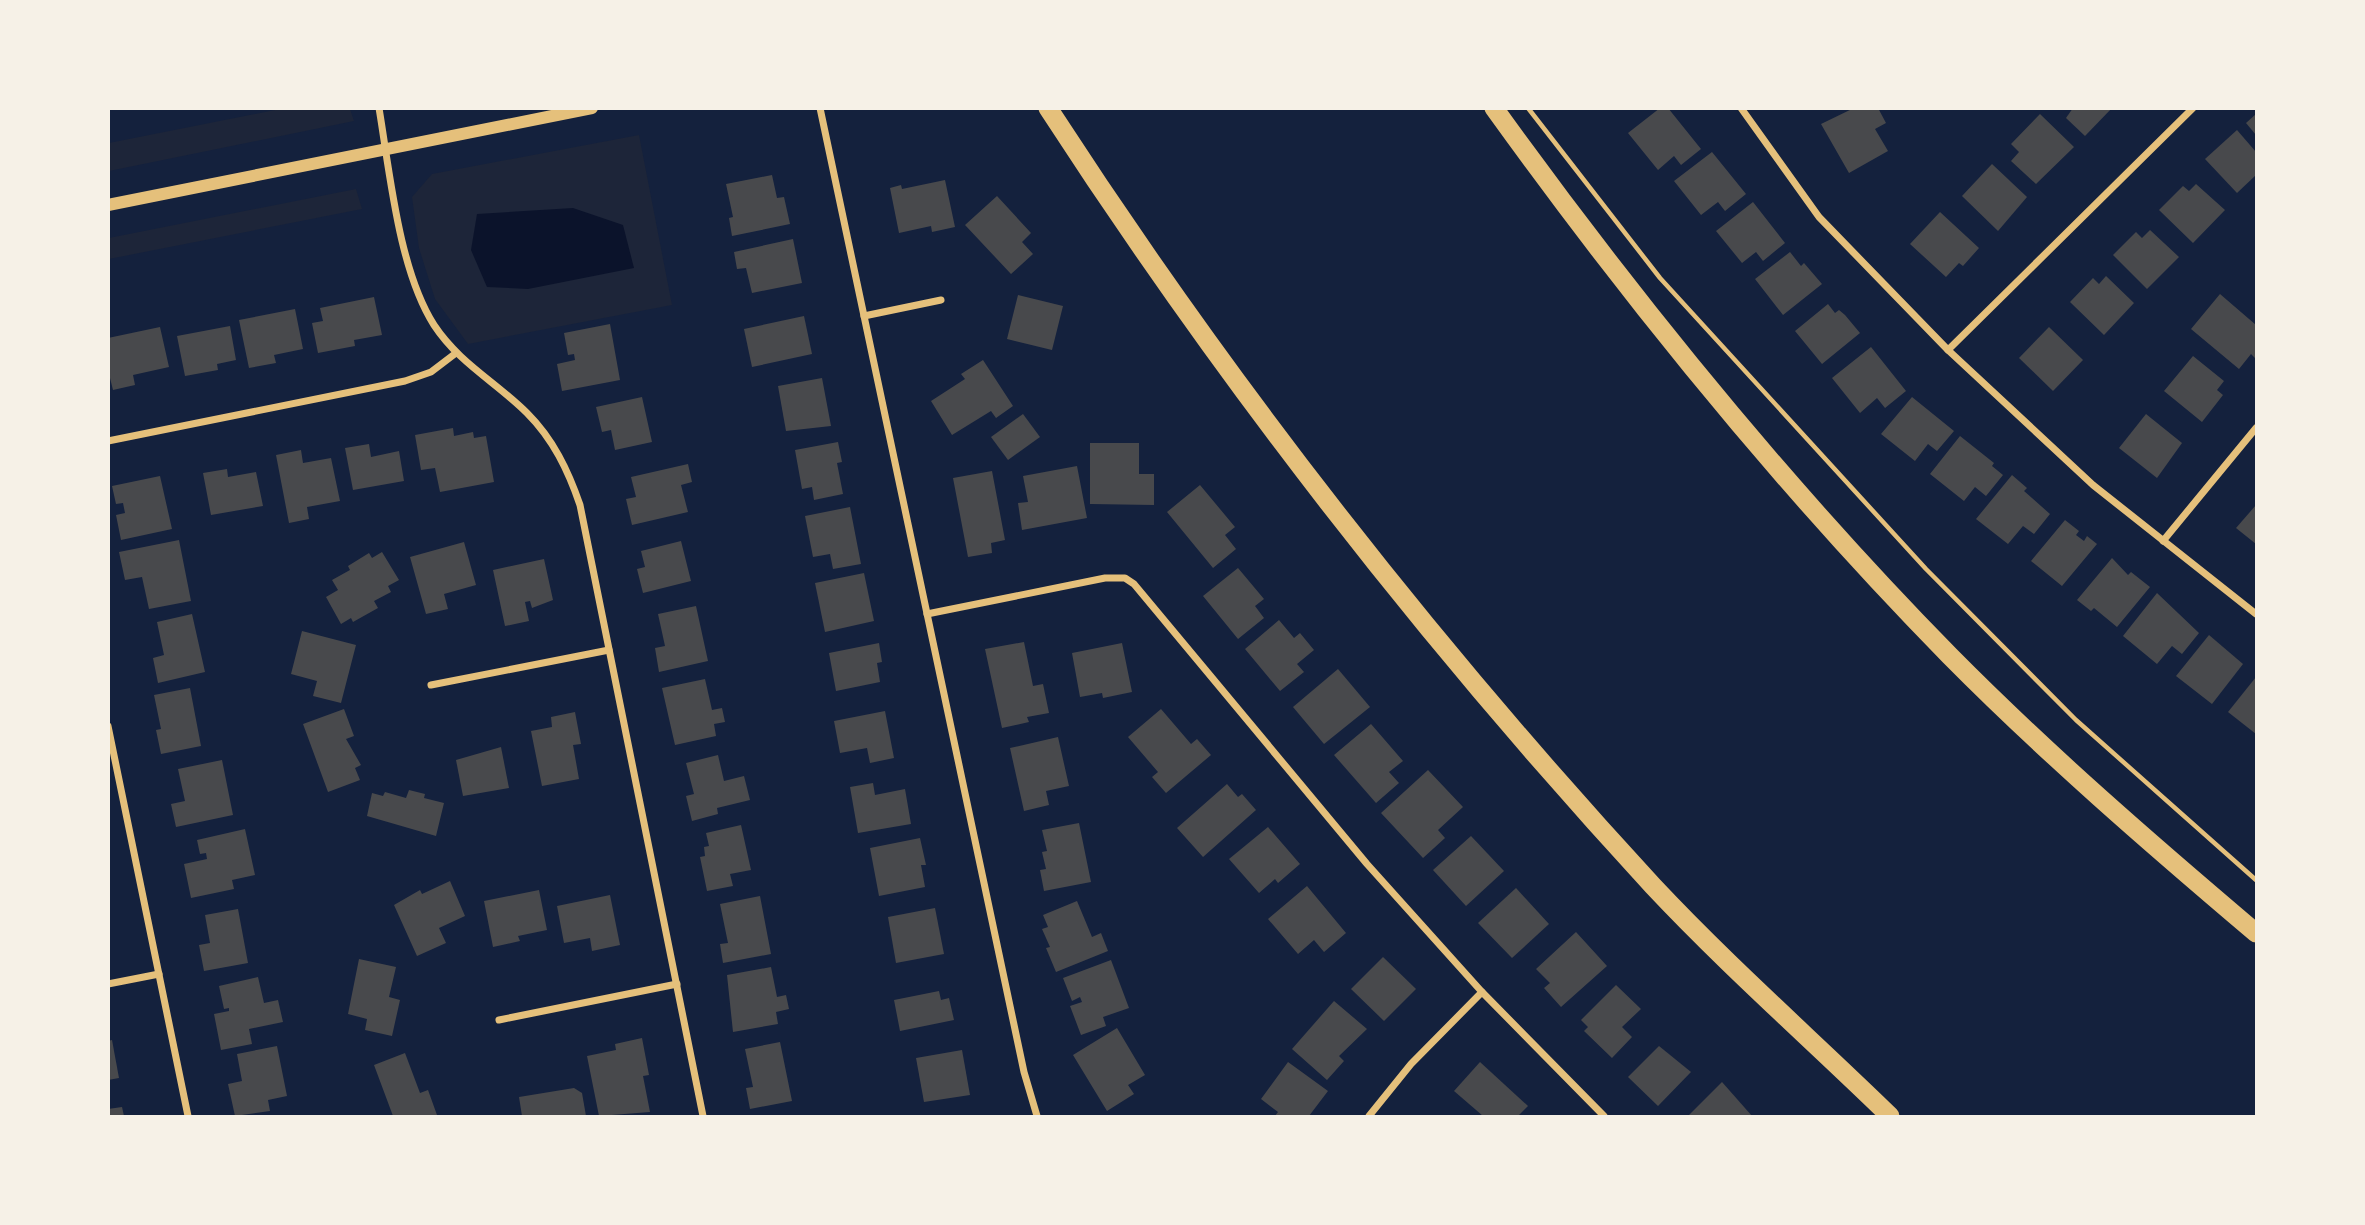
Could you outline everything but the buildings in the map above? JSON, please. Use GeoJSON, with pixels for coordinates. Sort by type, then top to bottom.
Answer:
{"type":"FeatureCollection","features":[{"type":"Feature","properties":{"kind":"highway"},"geometry":{"type":"LineString","coordinates":[[1048,108],[1129,234],[1314,486],[1487,699],[1655,888],[1890,1116]]}},
{"type":"Feature","properties":{"kind":"highway"},"geometry":{"type":"LineString","coordinates":[[1494,108],[1567,211],[1726,406],[1836,535],[1951,657],[2106,806],[2256,933]]}},
{"type":"Feature","properties":{"kind":"street"},"geometry":{"type":"LineString","coordinates":[[379,108],[385,149],[416,288],[434,325],[456,354],[525,412],[553,445],[580,505],[703,1116]]}},
{"type":"Feature","properties":{"kind":"street"},"geometry":{"type":"LineString","coordinates":[[108,205],[592,108]]}},
{"type":"Feature","properties":{"kind":"street"},"geometry":{"type":"LineString","coordinates":[[820,108],[1024,1072],[1037,1116]]}},
{"type":"Feature","properties":{"kind":"street"},"geometry":{"type":"LineString","coordinates":[[1948,350],[2193,108]]}},
{"type":"Feature","properties":{"kind":"street"},"geometry":{"type":"LineString","coordinates":[[1743,109],[1819,217],[1948,350],[2093,485],[2256,614]]}},
{"type":"Feature","properties":{"kind":"street"},"geometry":{"type":"LineString","coordinates":[[864,316],[941,300]]}},
{"type":"Feature","properties":{"kind":"street"},"geometry":{"type":"LineString","coordinates":[[108,441],[405,381],[431,372],[456,354]]}},
{"type":"Feature","properties":{"kind":"street"},"geometry":{"type":"LineString","coordinates":[[2163,541],[2256,428]]}},
{"type":"Feature","properties":{"kind":"street"},"geometry":{"type":"LineString","coordinates":[[927,614],[1094,580],[1125,578],[1149,601],[1367,864],[1482,992],[1604,1116]]}},
{"type":"Feature","properties":{"kind":"street"},"geometry":{"type":"LineString","coordinates":[[431,685],[610,650]]}},
{"type":"Feature","properties":{"kind":"street"},"geometry":{"type":"LineString","coordinates":[[108,726],[188,1116]]}},
{"type":"Feature","properties":{"kind":"street"},"geometry":{"type":"LineString","coordinates":[[108,984],[159,974]]}},
{"type":"Feature","properties":{"kind":"street"},"geometry":{"type":"LineString","coordinates":[[499,1020],[677,984]]}},
{"type":"Feature","properties":{"kind":"street"},"geometry":{"type":"LineString","coordinates":[[1369,1116],[1411,1064],[1482,992]]}},
{"type":"Feature","properties":{"kind":"path"},"geometry":{"type":"LineString","coordinates":[[1528,108],[1660,278],[1926,569],[2076,720],[2256,880]]}},
{"type":"Feature","properties":{"kind":"shaded area"},"geometry":{"type":"Polygon","coordinates":[[[285,108],[350,109],[354,121],[109,171],[109,143],[285,108]]]}},
{"type":"Feature","properties":{"kind":"shaded area"},"geometry":{"type":"Polygon","coordinates":[[[639,135],[672,305],[468,344],[435,299],[419,248],[412,197],[432,174],[639,135]]]}},
{"type":"Feature","properties":{"kind":"shaded area"},"geometry":{"type":"Polygon","coordinates":[[[356,189],[362,209],[109,259],[109,238],[356,189]]]}},
{"type":"Feature","properties":{"kind":"shaded area"},"geometry":{"type":"Polygon","coordinates":[[[573,208],[623,225],[634,268],[528,289],[487,287],[471,250],[477,214],[573,208]]]}}]}
